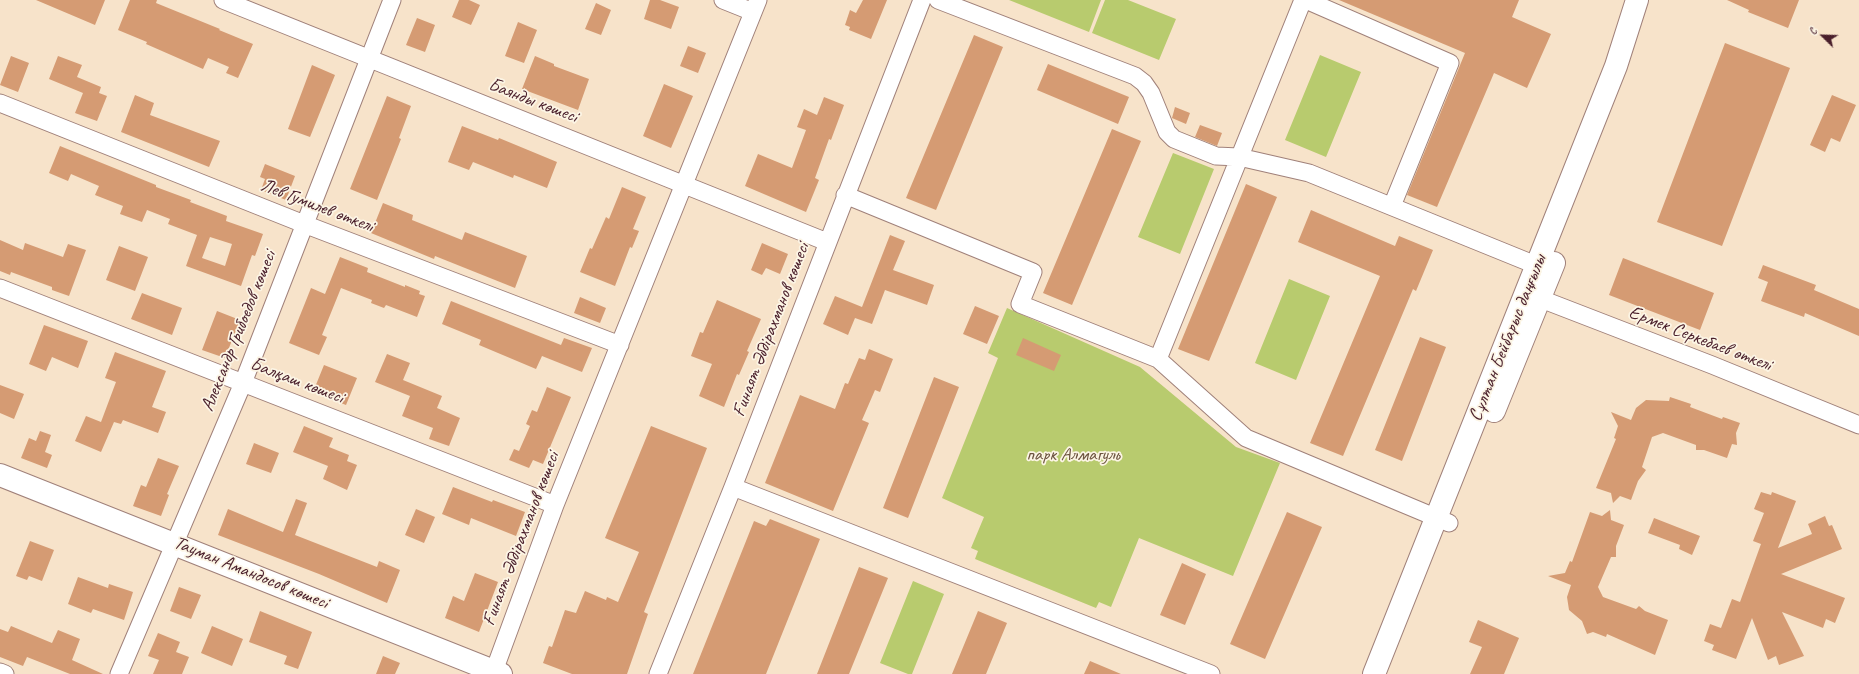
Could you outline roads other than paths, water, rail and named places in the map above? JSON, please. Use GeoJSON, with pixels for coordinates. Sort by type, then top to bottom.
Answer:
{"type":"FeatureCollection","features":[{"type":"Feature","properties":{"kind":"main road","name":"Сұлтан Бейбарыс даңғылы"},"geometry":{"type":"LineString","coordinates":[[1389,674],[1443,520],[1543,268],[1616,66],[1638,0]]}},
{"type":"Feature","properties":{"kind":"main road","name":"Сұлтан Бейбарыс даңғылы"},"geometry":{"type":"LineString","coordinates":[[1543,268],[1630,71],[1651,0]]}},
{"type":"Feature","properties":{"kind":"main road","name":"Тауман Амандосов көшесі"},"geometry":{"type":"LineString","coordinates":[[0,474],[498,672]]}},
{"type":"Feature","properties":{"kind":"main road","name":"Сұлтан Бейбарыс даңғылы"},"geometry":{"type":"LineString","coordinates":[[1374,674],[1443,520]]}},
{"type":"Feature","properties":{"kind":"street","name":"Баянды көшесі"},"geometry":{"type":"LineString","coordinates":[[223,0],[368,59],[684,183],[827,242]]}},
{"type":"Feature","properties":{"kind":"street","name":"Александр Грибоедов көшесі"},"geometry":{"type":"LineString","coordinates":[[119,674],[243,383],[392,0]]}},
{"type":"Feature","properties":{"kind":"street"},"geometry":{"type":"LineString","coordinates":[[722,0],[756,6]]}},
{"type":"Feature","properties":{"kind":"street","name":"Ғинаят Әбдірахманов көшесі"},"geometry":{"type":"LineString","coordinates":[[658,674],[733,487],[845,195],[922,0]]}},
{"type":"Feature","properties":{"kind":"street"},"geometry":{"type":"LineString","coordinates":[[938,0],[1135,76],[1144,83],[1151,93],[1167,132],[1174,139],[1216,156],[1239,157],[1309,173],[1543,268]]}},
{"type":"Feature","properties":{"kind":"street"},"geometry":{"type":"LineString","coordinates":[[1158,359],[1239,157],[1305,0],[1450,63],[1392,206]]}},
{"type":"Feature","properties":{"kind":"street","name":"Ғинаят Әбдірахманов көшесі"},"geometry":{"type":"LineString","coordinates":[[498,672],[555,505],[756,6]]}},
{"type":"Feature","properties":{"kind":"street","name":"Лев Гумилев өткелі"},"geometry":{"type":"LineString","coordinates":[[0,103],[304,224],[620,345]]}},
{"type":"Feature","properties":{"kind":"street"},"geometry":{"type":"LineString","coordinates":[[845,195],[1033,272],[1020,304],[1158,359],[1246,438],[1443,520]]}},
{"type":"Feature","properties":{"kind":"street","name":"Балқаш көшесі"},"geometry":{"type":"LineString","coordinates":[[0,288],[555,505]]}},
{"type":"Feature","properties":{"kind":"street","name":"Ермек Серкебаев өткелі"},"geometry":{"type":"LineString","coordinates":[[1532,296],[1712,365],[1859,424]]}},
{"type":"Feature","properties":{"kind":"street"},"geometry":{"type":"LineString","coordinates":[[733,487],[1211,674]]}},
{"type":"Feature","properties":{"kind":"street"},"geometry":{"type":"LineString","coordinates":[[0,672],[5,674]]}},
{"type":"Feature","properties":{"kind":"park label","name":"парк Алмагуль"},"geometry":{"type":"Point","coordinates":[1073,455]}}]}
